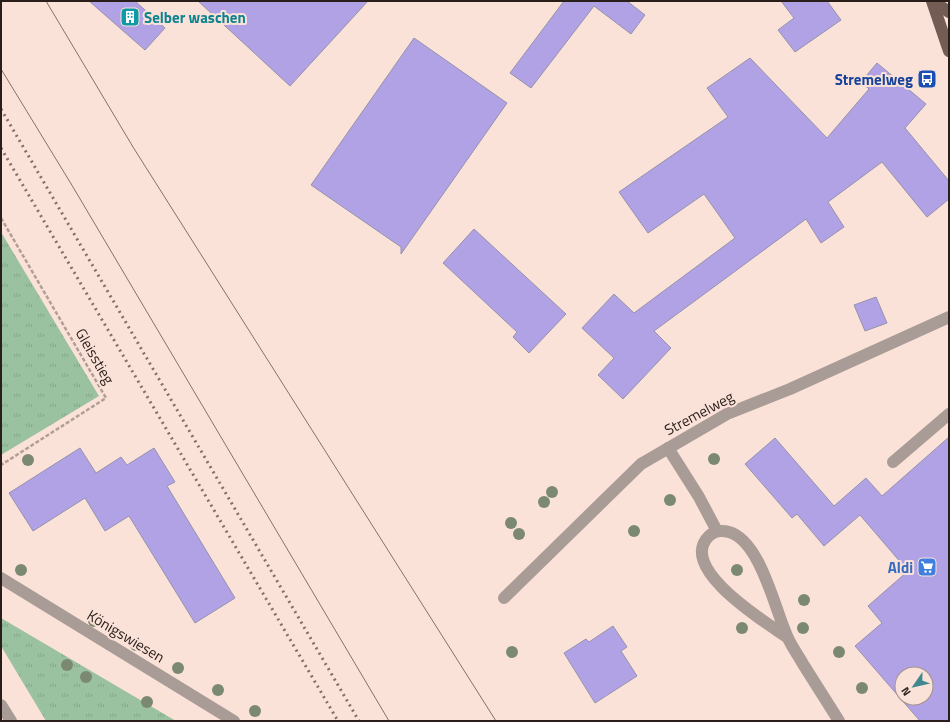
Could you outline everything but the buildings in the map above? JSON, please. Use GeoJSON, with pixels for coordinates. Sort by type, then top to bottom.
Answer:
{"type":"FeatureCollection","features":[{"type":"Feature","properties":{"kind":"main road"},"geometry":{"type":"LineString","coordinates":[[932,1],[949,12]]}},
{"type":"Feature","properties":{"kind":"main road"},"geometry":{"type":"LineString","coordinates":[[932,1],[949,51]]}},
{"type":"Feature","properties":{"kind":"street","name":"Stremelweg"},"geometry":{"type":"LineString","coordinates":[[504,598],[640,464],[727,414],[790,389],[949,317]]}},
{"type":"Feature","properties":{"kind":"street"},"geometry":{"type":"LineString","coordinates":[[893,462],[949,414]]}},
{"type":"Feature","properties":{"kind":"street"},"geometry":{"type":"LineString","coordinates":[[668,448],[699,498],[717,531]]}},
{"type":"Feature","properties":{"kind":"street"},"geometry":{"type":"LineString","coordinates":[[788,638],[739,603],[720,586],[706,568],[701,553],[703,544],[709,535],[717,531],[728,531],[737,535],[760,564],[777,604],[788,638],[838,721]]}},
{"type":"Feature","properties":{"kind":"street","name":"Königswiesen"},"geometry":{"type":"LineString","coordinates":[[1,578],[234,721]]}},
{"type":"Feature","properties":{"kind":"street"},"geometry":{"type":"LineString","coordinates":[[1,705],[11,721]]}},
{"type":"Feature","properties":{"kind":"path","name":"Gleisstieg"},"geometry":{"type":"LineString","coordinates":[[1,218],[106,398],[1,465]]}},
{"type":"Feature","properties":{"kind":"green space"},"geometry":{"type":"Polygon","coordinates":[[[1,232],[99,396],[1,455],[1,232]]]}},
{"type":"Feature","properties":{"kind":"green space"},"geometry":{"type":"Polygon","coordinates":[[[1,618],[176,721],[46,721],[1,646],[1,618]]]}},
{"type":"Feature","properties":{"kind":"tram line"},"geometry":{"type":"LineString","coordinates":[[46,1],[133,147],[496,721]]}},
{"type":"Feature","properties":{"kind":"tram line"},"geometry":{"type":"LineString","coordinates":[[1,69],[73,187],[389,721]]}},
{"type":"Feature","properties":{"kind":"railway"},"geometry":{"type":"LineString","coordinates":[[1,109],[359,721]]}},
{"type":"Feature","properties":{"kind":"railway"},"geometry":{"type":"LineString","coordinates":[[1,148],[338,721]]}},
{"type":"Feature","properties":{"kind":"place","name":"Selber waschen"},"geometry":{"type":"Point","coordinates":[130,17]}},
{"type":"Feature","properties":{"kind":"place","name":"Stremelweg"},"geometry":{"type":"Point","coordinates":[927,79]}},
{"type":"Feature","properties":{"kind":"place","name":"Aldi"},"geometry":{"type":"Point","coordinates":[927,567]}}]}
